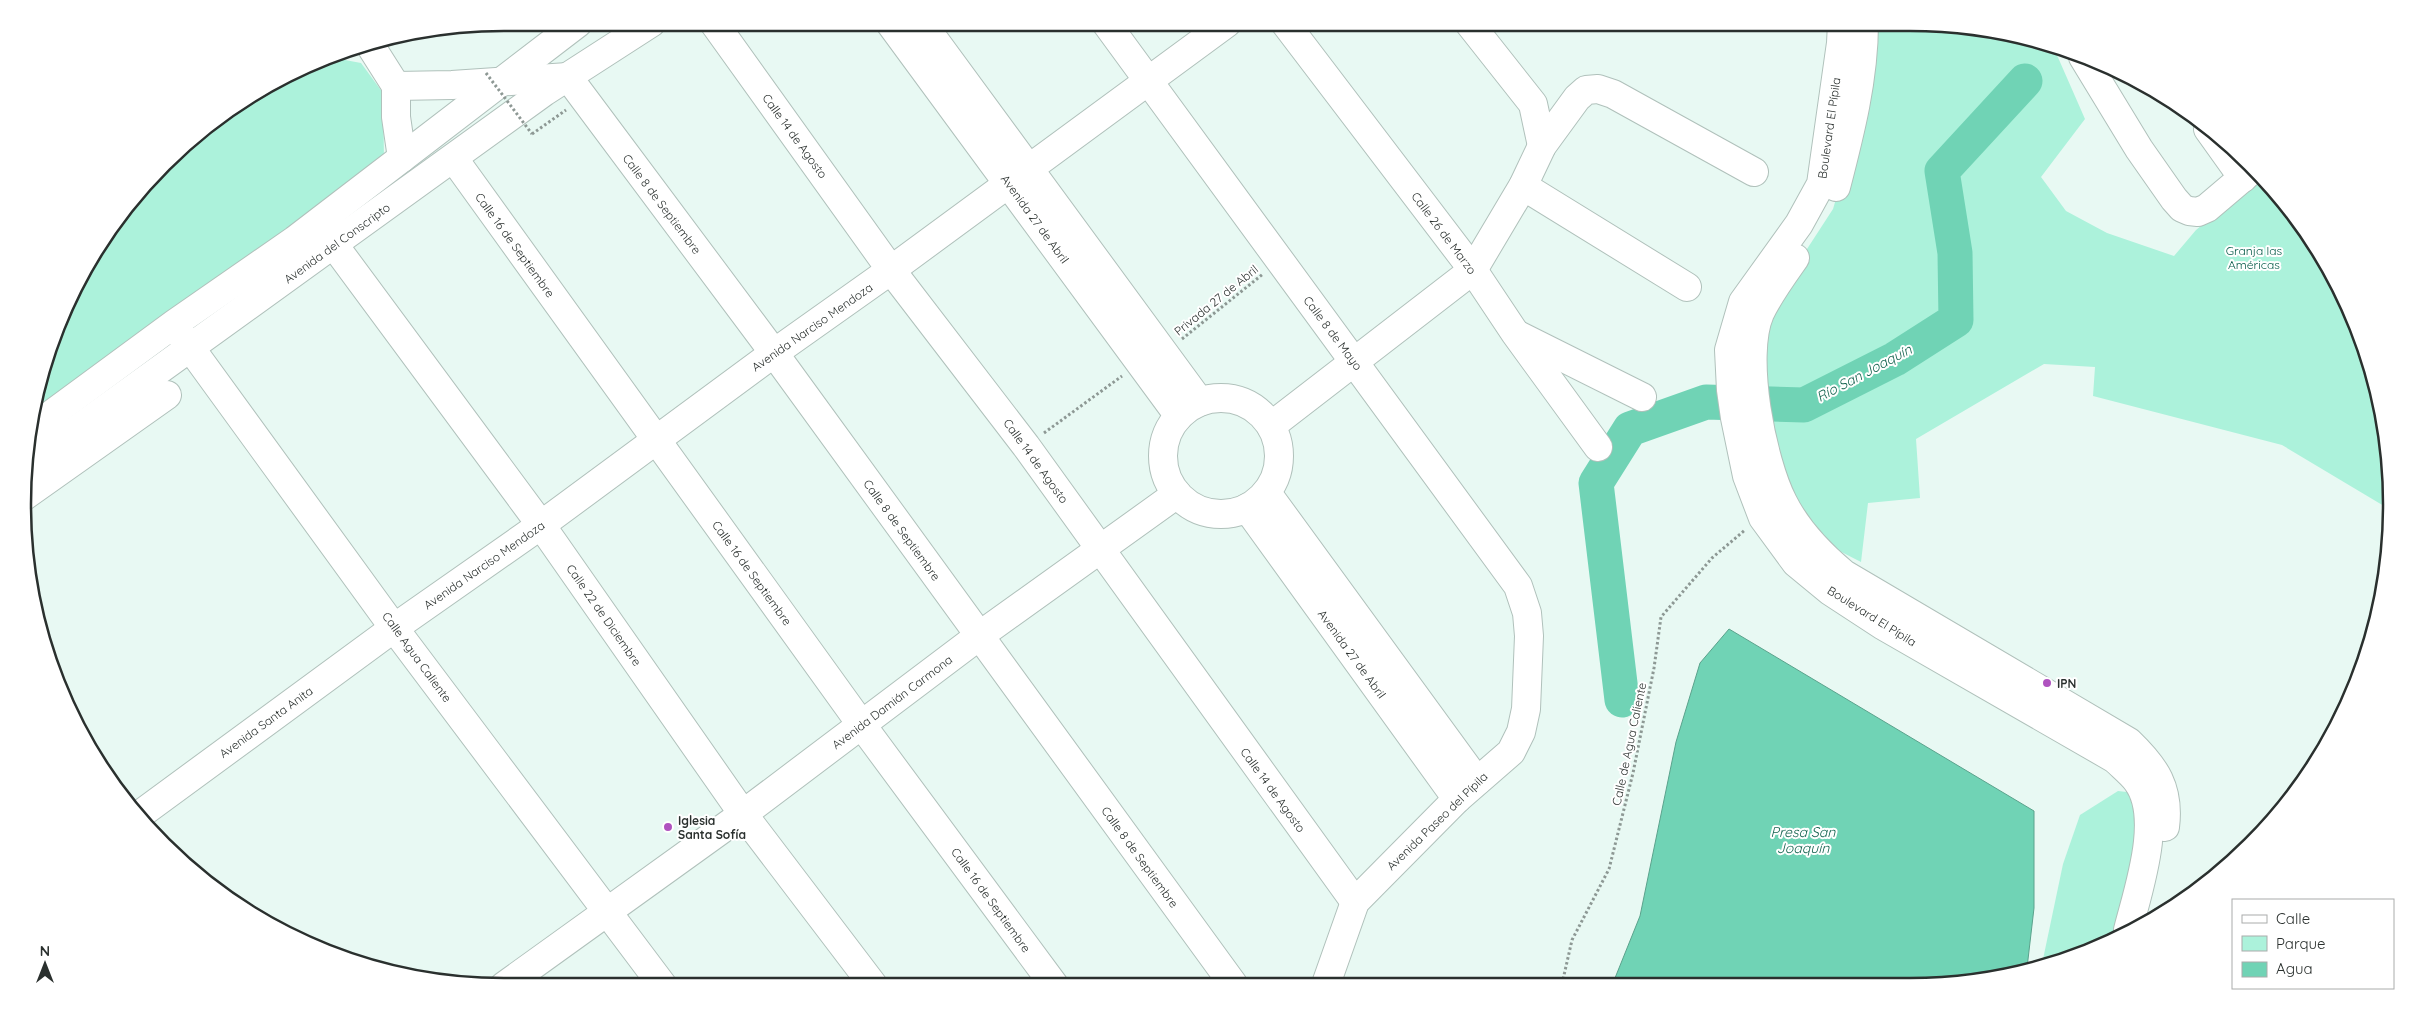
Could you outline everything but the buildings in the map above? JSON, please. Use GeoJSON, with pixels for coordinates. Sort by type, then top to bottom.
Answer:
{"type":"FeatureCollection","features":[{"type":"Feature","properties":{"kind":"street"},"geometry":{"type":"LineString","coordinates":[[38,424],[174,324],[295,240],[402,158],[493,78],[563,31]]}},
{"type":"Feature","properties":{"kind":"street","name":"Avenida del Conscripto"},"geometry":{"type":"LineString","coordinates":[[33,461],[568,77],[637,31]]}},
{"type":"Feature","properties":{"kind":"street","name":"Calle 14 de Agosto"},"geometry":{"type":"LineString","coordinates":[[720,31],[892,270],[1026,446],[1355,902]]}},
{"type":"Feature","properties":{"kind":"street","name":"Avenida 27 de Abril"},"geometry":{"type":"LineString","coordinates":[[898,31],[1019,175]]}},
{"type":"Feature","properties":{"kind":"street","name":"Avenida 27 de Abril"},"geometry":{"type":"LineString","coordinates":[[928,31],[1019,175],[1190,409]]}},
{"type":"Feature","properties":{"kind":"street","name":"Calle 8 de Mayo"},"geometry":{"type":"LineString","coordinates":[[1113,31],[1518,586],[1527,613],[1529,655]]}},
{"type":"Feature","properties":{"kind":"street","name":"Avenida Narciso Mendoza"},"geometry":{"type":"LineString","coordinates":[[394,628],[541,525],[774,353],[892,270],[1215,31]]}},
{"type":"Feature","properties":{"kind":"street","name":"Calle 26 de Marzo"},"geometry":{"type":"LineString","coordinates":[[1292,31],[1472,270],[1515,333],[1598,447]]}},
{"type":"Feature","properties":{"kind":"street"},"geometry":{"type":"LineString","coordinates":[[1477,31],[1532,104],[1542,146]]}},
{"type":"Feature","properties":{"kind":"street","name":"Boulevard El Pípila"},"geometry":{"type":"LineString","coordinates":[[1842,31],[1842,43],[1821,184],[1799,224],[1743,302],[1729,350],[1742,388],[1747,417],[1747,476],[1763,518],[1796,563],[1830,591],[1882,624],[2115,759],[2138,781],[2147,804],[2148,830],[2146,859],[2130,923]]}},
{"type":"Feature","properties":{"kind":"street","name":"Boulevard El Pípila"},"geometry":{"type":"LineString","coordinates":[[1742,388],[1760,314],[1793,260],[1812,236],[1834,194],[1854,119],[1864,31]]}},
{"type":"Feature","properties":{"kind":"street"},"geometry":{"type":"LineString","coordinates":[[366,52],[396,86],[396,117],[402,158]]}},
{"type":"Feature","properties":{"kind":"street"},"geometry":{"type":"LineString","coordinates":[[2090,67],[2139,148],[2174,200],[2182,208],[2198,212],[2207,208],[2248,174]]}},
{"type":"Feature","properties":{"kind":"street"},"geometry":{"type":"LineString","coordinates":[[396,86],[493,78],[568,77]]}},
{"type":"Feature","properties":{"kind":"street","name":"Calle 8 de Septiembre"},"geometry":{"type":"LineString","coordinates":[[568,77],[774,353],[1229,978]]}},
{"type":"Feature","properties":{"kind":"street"},"geometry":{"type":"LineString","coordinates":[[1271,426],[1355,363],[1472,270],[1523,186],[1542,146],[1577,98],[1586,90],[1598,89],[1613,94],[1754,172]]}},
{"type":"Feature","properties":{"kind":"street","name":"Calle 16 de Septiembre"},"geometry":{"type":"LineString","coordinates":[[454,159],[861,724],[1049,978]]}},
{"type":"Feature","properties":{"kind":"street"},"geometry":{"type":"LineString","coordinates":[[1523,186],[1687,287]]}},
{"type":"Feature","properties":{"kind":"street","name":"Calle 22 de Diciembre"},"geometry":{"type":"LineString","coordinates":[[334,245],[541,525],[743,814],[867,978]]}},
{"type":"Feature","properties":{"kind":"street","name":"Calle Agua Caliente"},"geometry":{"type":"LineString","coordinates":[[174,324],[394,628],[657,978]]}},
{"type":"Feature","properties":{"kind":"street"},"geometry":{"type":"LineString","coordinates":[[1515,333],[1642,397]]}},
{"type":"Feature","properties":{"kind":"street"},"geometry":{"type":"LineString","coordinates":[[31,492],[166,395]]}},
{"type":"Feature","properties":{"kind":"street"},"geometry":{"type":"LineString","coordinates":[[1220,398],[1240,401],[1258,411],[1271,426],[1278,442],[1279,460],[1275,477],[1257,500],[1228,514],[1210,513],[1192,506],[1177,494],[1166,476],[1163,455],[1167,434],[1190,409],[1220,398]]}},
{"type":"Feature","properties":{"kind":"street","name":"Boulevard El Pípila"},"geometry":{"type":"LineString","coordinates":[[1747,417],[1783,503],[1816,550],[1844,574],[2103,726],[2129,742],[2149,761],[2159,778],[2164,797],[2166,822],[2143,916]]}},
{"type":"Feature","properties":{"kind":"street","name":"Avenida Damián Carmona"},"geometry":{"type":"LineString","coordinates":[[515,978],[743,814],[979,636],[1177,494]]}},
{"type":"Feature","properties":{"kind":"street"},"geometry":{"type":"LineString","coordinates":[[1257,500],[1477,781]]}},
{"type":"Feature","properties":{"kind":"street","name":"Avenida 27 de Abril"},"geometry":{"type":"LineString","coordinates":[[1257,500],[1457,799]]}},
{"type":"Feature","properties":{"kind":"street","name":"Avenida Santa Anita"},"geometry":{"type":"LineString","coordinates":[[144,811],[394,628]]}},
{"type":"Feature","properties":{"kind":"street","name":"Avenida Paseo del Pípila"},"geometry":{"type":"LineString","coordinates":[[1328,978],[1355,902],[1457,799],[1511,752],[1521,732],[1526,709],[1529,655]]}},
{"type":"Feature","properties":{"kind":"path"},"geometry":{"type":"LineString","coordinates":[[493,78],[532,134],[563,112]]}},
{"type":"Feature","properties":{"kind":"path","name":"Privada 27 de Abril"},"geometry":{"type":"LineString","coordinates":[[1026,446],[1152,358],[1279,261]]}},
{"type":"Feature","properties":{"kind":"path","name":"Calle de Agua Caliente"},"geometry":{"type":"LineString","coordinates":[[1563,978],[1572,940],[1609,870],[1639,744],[1654,668],[1660,617],[1712,558],[1743,531]]}},
{"type":"Feature","properties":{"kind":"green space","name":"Granja las Américas"},"geometry":{"type":"Polygon","coordinates":[[[1868,31],[1940,32],[1971,35],[2002,40],[2057,54],[2085,119],[2041,177],[2066,211],[2107,233],[2174,256],[2196,230],[2255,181],[2285,216],[2303,242],[2334,295],[2347,323],[2358,352],[2374,412],[2382,474],[2383,505],[2282,445],[2093,396],[2095,367],[2044,364],[1916,439],[1920,498],[1868,503],[1861,562],[1816,539],[1776,472],[1758,368],[1770,306],[1833,209],[1858,125],[1868,31]]]}},
{"type":"Feature","properties":{"kind":"green space"},"geometry":{"type":"Polygon","coordinates":[[[343,60],[361,63],[383,93],[384,160],[40,414],[56,352],[67,323],[80,295],[111,242],[149,192],[192,149],[216,129],[242,111],[295,80],[343,60]]]}},
{"type":"Feature","properties":{"kind":"green space"},"geometry":{"type":"Polygon","coordinates":[[[2118,791],[2135,793],[2135,858],[2118,930],[2091,942],[2043,959],[2063,864],[2080,815],[2118,791]]]}},
{"type":"Feature","properties":{"kind":"water","name":"Presa San Joaquín"},"geometry":{"type":"Polygon","coordinates":[[[1729,629],[2034,811],[2034,908],[2028,963],[1971,974],[1940,977],[1615,978],[1640,916],[1676,742],[1700,663],[1729,629]]]}},
{"type":"Feature","properties":{"kind":"waterway","name":"Río San Joaquín"},"geometry":{"type":"LineString","coordinates":[[1622,700],[1596,483],[1630,429],[1706,402],[1804,405],[1895,359],[1956,320],[1955,253],[1942,171],[2025,81]]}},
{"type":"Feature","properties":{"kind":"place","name":"IPN"},"geometry":{"type":"Point","coordinates":[2047,683]}},
{"type":"Feature","properties":{"kind":"place","name":"Iglesia Santa Sofía"},"geometry":{"type":"Point","coordinates":[668,827]}}]}
